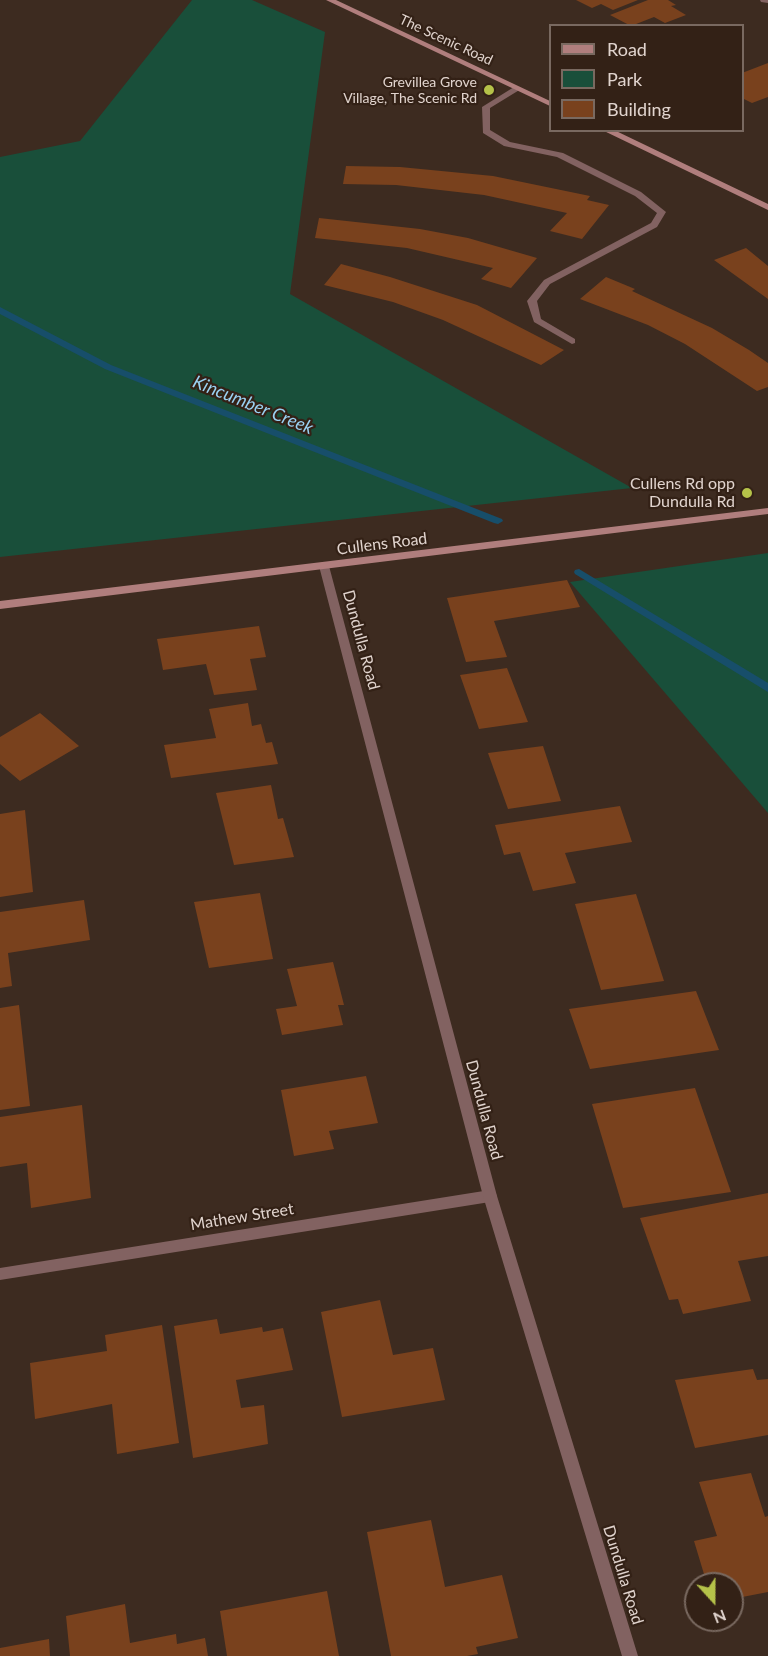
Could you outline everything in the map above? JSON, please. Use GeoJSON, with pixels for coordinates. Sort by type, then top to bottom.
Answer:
{"type":"FeatureCollection","features":[{"type":"Feature","properties":{"kind":"main road","name":"The Scenic Road"},"geometry":{"type":"LineString","coordinates":[[330,0],[549,104]]}},
{"type":"Feature","properties":{"kind":"main road"},"geometry":{"type":"LineString","coordinates":[[610,132],[768,207]]}},
{"type":"Feature","properties":{"kind":"main road","name":"Cullens Road"},"geometry":{"type":"LineString","coordinates":[[0,605],[768,511]]}},
{"type":"Feature","properties":{"kind":"street"},"geometry":{"type":"LineString","coordinates":[[517,88],[486,107],[486,130],[507,144],[560,155],[638,194],[662,212],[654,225],[547,282],[532,301],[537,320],[572,341]]}},
{"type":"Feature","properties":{"kind":"street","name":"Dundulla Road"},"geometry":{"type":"LineString","coordinates":[[324,566],[490,1196],[630,1656]]}},
{"type":"Feature","properties":{"kind":"street","name":"Mathew Street"},"geometry":{"type":"LineString","coordinates":[[0,1274],[490,1196]]}},
{"type":"Feature","properties":{"kind":"green space"},"geometry":{"type":"Polygon","coordinates":[[[192,0],[252,0],[325,32],[290,294],[632,488],[0,557],[0,157],[80,141],[192,0]]]}},
{"type":"Feature","properties":{"kind":"green space"},"geometry":{"type":"Polygon","coordinates":[[[768,553],[768,813],[570,582],[768,553]]]}},
{"type":"Feature","properties":{"kind":"building"},"geometry":{"type":"Polygon","coordinates":[[[576,0],[638,0],[613,10],[601,4],[592,8],[576,0]]]}},
{"type":"Feature","properties":{"kind":"building"},"geometry":{"type":"Polygon","coordinates":[[[648,0],[668,0],[676,5],[671,6],[686,15],[665,23],[654,17],[636,24],[627,24],[610,15],[648,0]]]}},
{"type":"Feature","properties":{"kind":"building"},"geometry":{"type":"Polygon","coordinates":[[[768,63],[768,97],[752,103],[744,99],[744,72],[768,63]]]}},
{"type":"Feature","properties":{"kind":"building"},"geometry":{"type":"Polygon","coordinates":[[[346,166],[400,167],[493,176],[590,196],[587,200],[609,205],[582,239],[550,231],[567,213],[484,195],[396,185],[343,184],[346,166]]]}},
{"type":"Feature","properties":{"kind":"building"},"geometry":{"type":"Polygon","coordinates":[[[319,218],[420,229],[468,238],[537,258],[511,288],[481,279],[493,268],[407,248],[315,238],[319,218]]]}},
{"type":"Feature","properties":{"kind":"building"},"geometry":{"type":"Polygon","coordinates":[[[746,248],[768,266],[768,299],[714,260],[746,248]]]}},
{"type":"Feature","properties":{"kind":"building"},"geometry":{"type":"Polygon","coordinates":[[[341,264],[477,305],[564,350],[541,365],[443,320],[393,302],[324,285],[341,264]]]}},
{"type":"Feature","properties":{"kind":"building"},"geometry":{"type":"Polygon","coordinates":[[[606,277],[712,328],[749,350],[768,363],[768,387],[757,391],[685,344],[648,325],[580,299],[606,277]]]}},
{"type":"Feature","properties":{"kind":"building"},"geometry":{"type":"Polygon","coordinates":[[[567,580],[580,607],[494,621],[507,657],[466,662],[447,598],[567,580]]]}},
{"type":"Feature","properties":{"kind":"building"},"geometry":{"type":"Polygon","coordinates":[[[259,626],[266,657],[250,659],[257,690],[214,695],[206,664],[163,670],[157,639],[259,626]]]}},
{"type":"Feature","properties":{"kind":"building"},"geometry":{"type":"Polygon","coordinates":[[[507,668],[528,722],[479,729],[460,675],[507,668]]]}},
{"type":"Feature","properties":{"kind":"building"},"geometry":{"type":"Polygon","coordinates":[[[248,703],[252,726],[261,724],[266,743],[272,742],[278,764],[171,778],[164,745],[216,738],[209,709],[248,703]]]}},
{"type":"Feature","properties":{"kind":"building"},"geometry":{"type":"Polygon","coordinates":[[[40,713],[79,746],[20,781],[0,764],[0,737],[40,713]]]}},
{"type":"Feature","properties":{"kind":"building"},"geometry":{"type":"Polygon","coordinates":[[[543,746],[561,801],[508,809],[488,753],[543,746]]]}},
{"type":"Feature","properties":{"kind":"building"},"geometry":{"type":"Polygon","coordinates":[[[271,785],[278,819],[283,818],[294,857],[234,865],[216,793],[271,785]]]}},
{"type":"Feature","properties":{"kind":"building"},"geometry":{"type":"Polygon","coordinates":[[[620,806],[632,842],[565,853],[576,883],[533,891],[520,852],[504,855],[495,825],[620,806]]]}},
{"type":"Feature","properties":{"kind":"building"},"geometry":{"type":"Polygon","coordinates":[[[25,810],[33,892],[0,897],[0,814],[25,810]]]}},
{"type":"Feature","properties":{"kind":"building"},"geometry":{"type":"Polygon","coordinates":[[[260,893],[273,959],[209,968],[194,902],[260,893]]]}},
{"type":"Feature","properties":{"kind":"building"},"geometry":{"type":"Polygon","coordinates":[[[636,894],[664,981],[601,990],[575,904],[636,894]]]}},
{"type":"Feature","properties":{"kind":"building"},"geometry":{"type":"Polygon","coordinates":[[[84,900],[90,940],[8,953],[12,986],[0,988],[0,912],[84,900]]]}},
{"type":"Feature","properties":{"kind":"building"},"geometry":{"type":"Polygon","coordinates":[[[333,962],[344,1005],[338,1005],[343,1025],[282,1035],[276,1009],[297,1006],[287,969],[333,962]]]}},
{"type":"Feature","properties":{"kind":"building"},"geometry":{"type":"Polygon","coordinates":[[[696,991],[719,1050],[590,1069],[569,1009],[696,991]]]}},
{"type":"Feature","properties":{"kind":"building"},"geometry":{"type":"Polygon","coordinates":[[[19,1005],[30,1106],[0,1110],[0,1008],[19,1005]]]}},
{"type":"Feature","properties":{"kind":"building"},"geometry":{"type":"Polygon","coordinates":[[[366,1076],[378,1123],[329,1131],[334,1149],[294,1156],[281,1090],[366,1076]]]}},
{"type":"Feature","properties":{"kind":"building"},"geometry":{"type":"Polygon","coordinates":[[[695,1088],[731,1192],[623,1208],[592,1104],[695,1088]]]}},
{"type":"Feature","properties":{"kind":"building"},"geometry":{"type":"Polygon","coordinates":[[[82,1105],[91,1198],[31,1208],[27,1163],[0,1167],[0,1117],[82,1105]]]}},
{"type":"Feature","properties":{"kind":"building"},"geometry":{"type":"Polygon","coordinates":[[[768,1193],[768,1256],[738,1261],[751,1301],[683,1314],[678,1299],[669,1300],[640,1218],[768,1193]]]}},
{"type":"Feature","properties":{"kind":"building"},"geometry":{"type":"Polygon","coordinates":[[[380,1300],[393,1355],[433,1348],[445,1400],[342,1417],[321,1312],[380,1300]]]}},
{"type":"Feature","properties":{"kind":"building"},"geometry":{"type":"Polygon","coordinates":[[[217,1319],[220,1334],[262,1327],[263,1332],[283,1328],[293,1370],[236,1380],[241,1408],[264,1405],[268,1444],[193,1458],[174,1326],[217,1319]]]}},
{"type":"Feature","properties":{"kind":"building"},"geometry":{"type":"Polygon","coordinates":[[[162,1325],[179,1443],[117,1454],[112,1404],[35,1419],[30,1363],[107,1351],[105,1335],[162,1325]]]}},
{"type":"Feature","properties":{"kind":"building"},"geometry":{"type":"Polygon","coordinates":[[[753,1369],[757,1380],[768,1379],[768,1435],[695,1448],[675,1380],[753,1369]]]}},
{"type":"Feature","properties":{"kind":"building"},"geometry":{"type":"Polygon","coordinates":[[[751,1473],[765,1517],[768,1516],[768,1592],[744,1597],[744,1572],[703,1572],[694,1541],[717,1536],[699,1482],[751,1473]]]}},
{"type":"Feature","properties":{"kind":"building"},"geometry":{"type":"Polygon","coordinates":[[[431,1520],[445,1587],[502,1575],[518,1638],[476,1647],[478,1654],[467,1656],[391,1656],[367,1532],[431,1520]]]}},
{"type":"Feature","properties":{"kind":"building"},"geometry":{"type":"Polygon","coordinates":[[[327,1591],[339,1656],[227,1656],[220,1611],[327,1591]]]}},
{"type":"Feature","properties":{"kind":"building"},"geometry":{"type":"Polygon","coordinates":[[[125,1604],[130,1643],[176,1634],[177,1644],[205,1638],[208,1656],[70,1656],[66,1616],[125,1604]]]}},
{"type":"Feature","properties":{"kind":"building"},"geometry":{"type":"Polygon","coordinates":[[[49,1639],[50,1656],[0,1656],[0,1648],[49,1639]]]}},
{"type":"Feature","properties":{"kind":"waterway","name":"Kincumber Creek"},"geometry":{"type":"LineString","coordinates":[[0,310],[108,367],[498,521]]}},
{"type":"Feature","properties":{"kind":"waterway","name":"Kincumber Creek"},"geometry":{"type":"LineString","coordinates":[[579,572],[768,688]]}},
{"type":"Feature","properties":{"kind":"place","name":"Grevillea Grove Village, The Scenic Rd"},"geometry":{"type":"Point","coordinates":[489,90]}},
{"type":"Feature","properties":{"kind":"place","name":"Cullens Rd opp Dundulla Rd"},"geometry":{"type":"Point","coordinates":[747,493]}}]}
